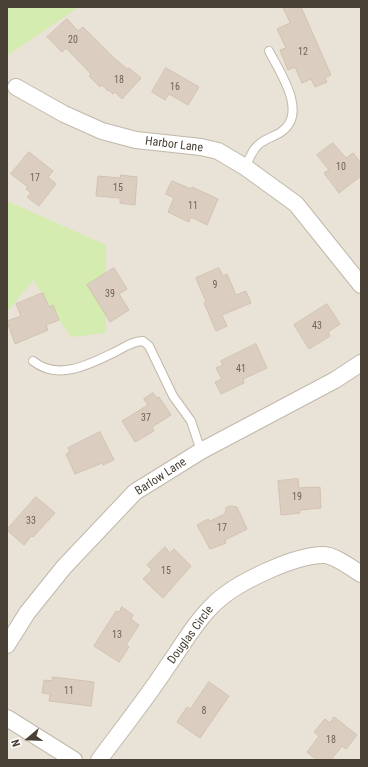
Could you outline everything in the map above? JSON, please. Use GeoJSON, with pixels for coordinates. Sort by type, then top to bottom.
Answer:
{"type":"FeatureCollection","features":[{"type":"Feature","properties":{"kind":"street","name":"Harbor Lane"},"geometry":{"type":"LineString","coordinates":[[16,87],[64,114],[102,131],[136,140],[201,147],[218,151],[246,167],[296,204],[361,284]]}},
{"type":"Feature","properties":{"kind":"street","name":"Barlow Lane"},"geometry":{"type":"LineString","coordinates":[[7,645],[27,613],[64,566],[135,492],[201,450],[335,380],[361,363]]}},
{"type":"Feature","properties":{"kind":"street","name":"Douglas Circle"},"geometry":{"type":"LineString","coordinates":[[99,760],[167,668],[185,639],[214,603],[236,587],[274,568],[308,558],[325,555],[361,574]]}},
{"type":"Feature","properties":{"kind":"street"},"geometry":{"type":"LineString","coordinates":[[7,718],[74,760]]}},
{"type":"Feature","properties":{"kind":"lane"},"geometry":{"type":"LineString","coordinates":[[246,167],[256,147],[261,142],[284,130],[288,126],[292,114],[292,99],[269,51]]}},
{"type":"Feature","properties":{"kind":"lane"},"geometry":{"type":"LineString","coordinates":[[33,361],[40,367],[51,370],[75,369],[93,363],[132,343],[143,341],[149,346],[173,396],[191,421],[201,450]]}},
{"type":"Feature","properties":{"kind":"shaded area"},"geometry":{"type":"Polygon","coordinates":[[[7,7],[361,7],[361,760],[7,760],[7,7]]]}},
{"type":"Feature","properties":{"kind":"green space"},"geometry":{"type":"Polygon","coordinates":[[[7,7],[79,7],[7,56],[7,7]]]}},
{"type":"Feature","properties":{"kind":"green space"},"geometry":{"type":"Polygon","coordinates":[[[7,201],[106,245],[106,333],[71,337],[33,280],[7,312],[7,201]]]}},
{"type":"Feature","properties":{"kind":"building"},"geometry":{"type":"Polygon","coordinates":[[[283,7],[301,7],[331,75],[325,78],[327,82],[315,87],[311,79],[302,83],[295,67],[288,70],[280,50],[286,48],[277,29],[290,23],[283,7]]]}},
{"type":"Feature","properties":{"kind":"building"},"geometry":{"type":"Polygon","coordinates":[[[67,19],[78,31],[83,27],[114,58],[141,78],[122,99],[115,92],[113,94],[102,85],[100,87],[89,76],[91,74],[66,48],[62,52],[47,37],[67,19]]]}},
{"type":"Feature","properties":{"kind":"building"},"geometry":{"type":"Polygon","coordinates":[[[166,68],[199,87],[188,105],[169,94],[165,100],[152,92],[166,68]]]}},
{"type":"Feature","properties":{"kind":"building"},"geometry":{"type":"Polygon","coordinates":[[[333,143],[346,158],[353,153],[361,163],[361,176],[339,193],[324,173],[329,170],[317,155],[333,143]]]}},
{"type":"Feature","properties":{"kind":"building"},"geometry":{"type":"Polygon","coordinates":[[[29,152],[53,171],[48,177],[56,184],[39,206],[27,197],[31,193],[26,189],[28,187],[11,174],[29,152]]]}},
{"type":"Feature","properties":{"kind":"building"},"geometry":{"type":"Polygon","coordinates":[[[121,175],[137,177],[135,205],[120,203],[120,198],[96,196],[98,176],[120,178],[121,175]]]}},
{"type":"Feature","properties":{"kind":"building"},"geometry":{"type":"Polygon","coordinates":[[[172,181],[191,189],[192,187],[218,199],[207,225],[191,217],[189,222],[168,212],[174,198],[166,194],[172,181]]]}},
{"type":"Feature","properties":{"kind":"building"},"geometry":{"type":"Polygon","coordinates":[[[114,268],[127,289],[119,294],[129,310],[110,322],[87,285],[114,268]]]}},
{"type":"Feature","properties":{"kind":"building"},"geometry":{"type":"Polygon","coordinates":[[[219,268],[223,276],[227,274],[236,295],[246,291],[251,303],[222,315],[227,326],[216,331],[204,303],[206,302],[196,278],[219,268]]]}},
{"type":"Feature","properties":{"kind":"building"},"geometry":{"type":"Polygon","coordinates":[[[43,293],[49,307],[53,305],[59,320],[46,325],[48,330],[15,344],[7,321],[21,316],[16,304],[43,293]]]}},
{"type":"Feature","properties":{"kind":"building"},"geometry":{"type":"Polygon","coordinates":[[[327,304],[340,324],[328,332],[330,336],[309,349],[294,325],[327,304]]]}},
{"type":"Feature","properties":{"kind":"building"},"geometry":{"type":"Polygon","coordinates":[[[256,344],[267,368],[243,379],[244,383],[221,394],[215,382],[222,379],[216,368],[223,365],[221,361],[256,344]]]}},
{"type":"Feature","properties":{"kind":"building"},"geometry":{"type":"Polygon","coordinates":[[[153,393],[157,398],[159,397],[171,415],[152,427],[154,431],[135,442],[122,421],[148,405],[144,399],[153,393]]]}},
{"type":"Feature","properties":{"kind":"building"},"geometry":{"type":"Polygon","coordinates":[[[100,432],[114,460],[103,465],[102,463],[75,474],[66,454],[70,452],[68,448],[100,432]]]}},
{"type":"Feature","properties":{"kind":"building"},"geometry":{"type":"Polygon","coordinates":[[[298,479],[299,488],[320,487],[321,508],[300,510],[300,513],[281,515],[278,481],[298,479]]]}},
{"type":"Feature","properties":{"kind":"building"},"geometry":{"type":"Polygon","coordinates":[[[36,497],[55,513],[33,537],[31,536],[24,545],[7,530],[36,497]]]}},
{"type":"Feature","properties":{"kind":"building"},"geometry":{"type":"Polygon","coordinates":[[[231,506],[237,507],[247,529],[225,540],[226,543],[210,549],[197,525],[208,519],[210,521],[225,514],[226,508],[231,506]]]}},
{"type":"Feature","properties":{"kind":"building"},"geometry":{"type":"Polygon","coordinates":[[[165,547],[170,553],[174,549],[191,566],[163,598],[143,579],[152,570],[147,565],[165,547]]]}},
{"type":"Feature","properties":{"kind":"building"},"geometry":{"type":"Polygon","coordinates":[[[122,607],[133,615],[131,619],[139,625],[126,645],[129,647],[119,662],[94,646],[116,611],[119,612],[122,607]]]}},
{"type":"Feature","properties":{"kind":"building"},"geometry":{"type":"Polygon","coordinates":[[[53,677],[94,682],[91,706],[49,701],[50,694],[42,693],[44,680],[52,681],[53,677]]]}},
{"type":"Feature","properties":{"kind":"building"},"geometry":{"type":"Polygon","coordinates":[[[209,682],[229,696],[200,738],[177,722],[187,707],[190,709],[209,682]]]}},
{"type":"Feature","properties":{"kind":"building"},"geometry":{"type":"Polygon","coordinates":[[[334,717],[357,735],[346,749],[342,746],[331,760],[317,760],[307,752],[319,736],[314,732],[325,719],[330,723],[334,717]]]}}]}
